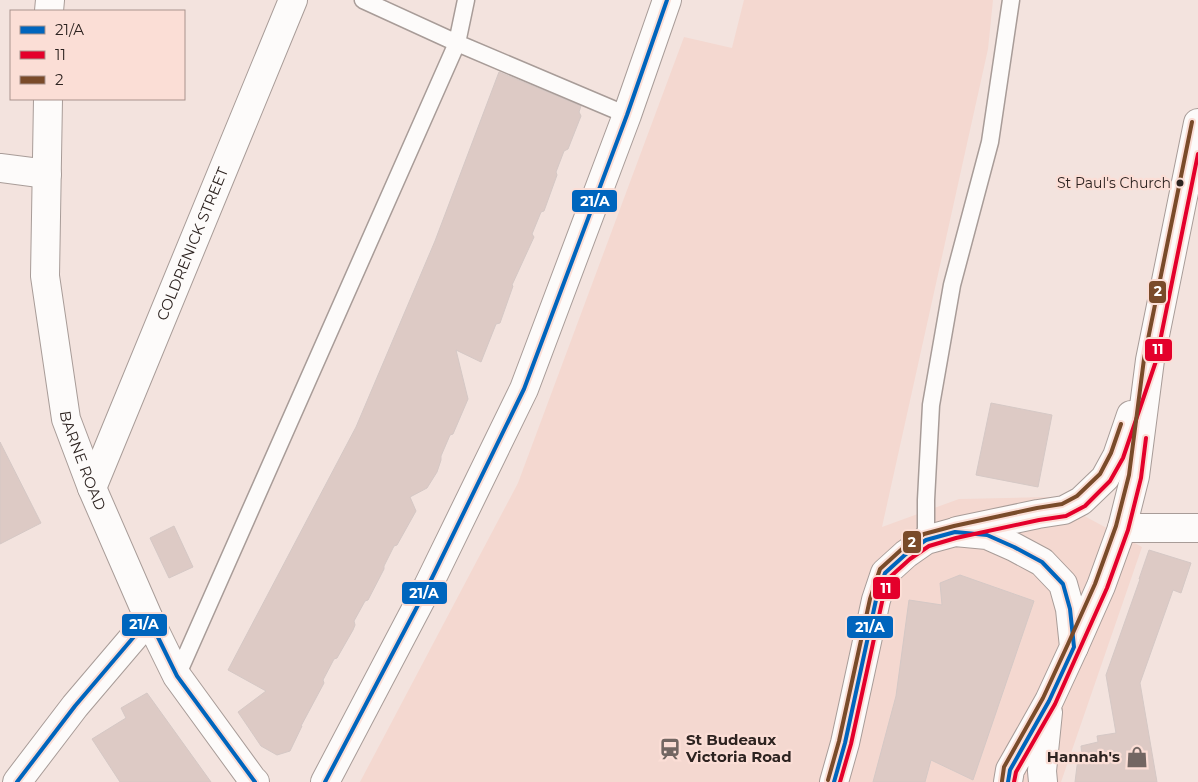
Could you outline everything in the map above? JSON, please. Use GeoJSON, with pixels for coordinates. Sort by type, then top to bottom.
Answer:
{"type":"FeatureCollection","features":[{"type":"Feature","properties":{"kind":"street","name":"COLDRENICK STREET"},"geometry":{"type":"LineString","coordinates":[[92,488],[293,0]]}},
{"type":"Feature","properties":{"kind":"street"},"geometry":{"type":"LineString","coordinates":[[325,782],[428,586],[524,389],[627,115],[667,0]]}},
{"type":"Feature","properties":{"kind":"street","name":"BARNE ROAD"},"geometry":{"type":"LineString","coordinates":[[48,100],[46,276],[66,419],[92,488],[176,676],[255,782]]}},
{"type":"Feature","properties":{"kind":"street"},"geometry":{"type":"LineString","coordinates":[[1008,782],[1010,770],[1049,701],[1074,647],[1101,586],[1122,528],[1135,476],[1150,360],[1198,123]]}},
{"type":"Feature","properties":{"kind":"street"},"geometry":{"type":"LineString","coordinates":[[0,168],[47,174]]}},
{"type":"Feature","properties":{"kind":"street"},"geometry":{"type":"LineString","coordinates":[[834,782],[845,743],[876,600],[886,573],[906,554],[926,540],[955,532],[1064,510],[1081,502],[1105,478],[1116,456],[1150,360]]}},
{"type":"Feature","properties":{"kind":"street"},"geometry":{"type":"LineString","coordinates":[[1122,528],[1198,528]]}},
{"type":"Feature","properties":{"kind":"street"},"geometry":{"type":"LineString","coordinates":[[955,532],[987,535],[1042,562],[1063,584],[1070,610],[1074,647]]}},
{"type":"Feature","properties":{"kind":"street"},"geometry":{"type":"LineString","coordinates":[[17,782],[76,706],[149,619]]}},
{"type":"Feature","properties":{"kind":"street"},"geometry":{"type":"LineString","coordinates":[[1043,782],[1042,771],[1049,701]]}},
{"type":"Feature","properties":{"kind":"lane"},"geometry":{"type":"LineString","coordinates":[[363,0],[627,115]]}},
{"type":"Feature","properties":{"kind":"lane"},"geometry":{"type":"LineString","coordinates":[[176,676],[457,42],[466,0]]}},
{"type":"Feature","properties":{"kind":"lane"},"geometry":{"type":"LineString","coordinates":[[926,540],[931,405],[952,286],[990,142],[1011,0]]}},
{"type":"Feature","properties":{"kind":"shaded area"},"geometry":{"type":"Polygon","coordinates":[[[744,0],[993,0],[988,49],[882,527],[959,499],[1049,497],[1142,547],[1061,782],[360,782],[518,483],[684,37],[732,48],[744,0]]]}},
{"type":"Feature","properties":{"kind":"building"},"geometry":{"type":"Polygon","coordinates":[[[499,72],[581,106],[579,112],[581,116],[568,149],[564,151],[544,211],[541,212],[532,234],[534,237],[512,285],[500,323],[496,324],[481,362],[456,350],[468,399],[441,456],[437,472],[427,488],[410,497],[416,511],[397,545],[394,546],[368,600],[365,601],[354,621],[353,630],[337,658],[334,659],[290,751],[277,755],[261,746],[238,712],[266,691],[228,670],[356,427],[435,241],[499,72]]]}},
{"type":"Feature","properties":{"kind":"building"},"geometry":{"type":"Polygon","coordinates":[[[991,403],[1052,415],[1038,487],[976,475],[991,403]]]}},
{"type":"Feature","properties":{"kind":"building"},"geometry":{"type":"Polygon","coordinates":[[[0,442],[41,523],[0,544],[0,442]]]}},
{"type":"Feature","properties":{"kind":"building"},"geometry":{"type":"Polygon","coordinates":[[[174,526],[193,567],[169,578],[150,538],[174,526]]]}},
{"type":"Feature","properties":{"kind":"building"},"geometry":{"type":"Polygon","coordinates":[[[1149,550],[1191,563],[1181,593],[1173,590],[1140,683],[1157,782],[1075,782],[1078,758],[1082,757],[1081,746],[1098,742],[1097,736],[1116,733],[1106,675],[1149,550]]]}},
{"type":"Feature","properties":{"kind":"building"},"geometry":{"type":"Polygon","coordinates":[[[960,575],[1034,601],[973,780],[931,760],[925,782],[873,782],[896,696],[909,600],[942,605],[940,583],[960,575]]]}},
{"type":"Feature","properties":{"kind":"building"},"geometry":{"type":"Polygon","coordinates":[[[147,693],[211,782],[120,782],[92,739],[126,718],[121,708],[147,693]]]}},
{"type":"Feature","properties":{"kind":"transit line","name":"21/A"},"geometry":{"type":"LineString","coordinates":[[325,782],[428,586],[524,389],[627,115],[667,0]]}},
{"type":"Feature","properties":{"kind":"transit line","name":"2"},"geometry":{"type":"LineString","coordinates":[[1002,781],[1004,767],[1043,698],[1095,584],[1116,526],[1129,475],[1144,359],[1192,122]]}},
{"type":"Feature","properties":{"kind":"transit line","name":"11"},"geometry":{"type":"LineString","coordinates":[[840,782],[851,744],[882,602],[890,577],[910,559],[929,546],[956,538],[1066,516],[1085,506],[1110,481],[1123,458],[1156,361],[1198,154]]}},
{"type":"Feature","properties":{"kind":"transit line","name":"2"},"geometry":{"type":"LineString","coordinates":[[828,780],[839,741],[870,599],[880,569],[902,549],[924,534],[1062,504],[1077,496],[1100,474],[1111,453],[1121,424]]}},
{"type":"Feature","properties":{"kind":"transit line","name":"11"},"geometry":{"type":"LineString","coordinates":[[1014,782],[1016,772],[1055,704],[1107,588],[1128,530],[1141,478],[1146,438]]}},
{"type":"Feature","properties":{"kind":"transit line","name":"21/A"},"geometry":{"type":"LineString","coordinates":[[834,782],[845,743],[876,600],[885,573],[906,554],[926,540],[955,532],[987,535],[1042,562],[1063,584],[1070,609],[1074,647],[1049,701],[1010,770],[1008,782]]}},
{"type":"Feature","properties":{"kind":"transit line","name":"21/A"},"geometry":{"type":"LineString","coordinates":[[17,782],[75,706],[149,619],[177,676],[255,782]]}},
{"type":"Feature","properties":{"kind":"place","name":"St Paul's Church"},"geometry":{"type":"Point","coordinates":[1180,183]}},
{"type":"Feature","properties":{"kind":"place","name":"St Budeaux Victoria Road"},"geometry":{"type":"Point","coordinates":[670,749]}},
{"type":"Feature","properties":{"kind":"place","name":"Hannah's"},"geometry":{"type":"Point","coordinates":[1137,757]}}]}
